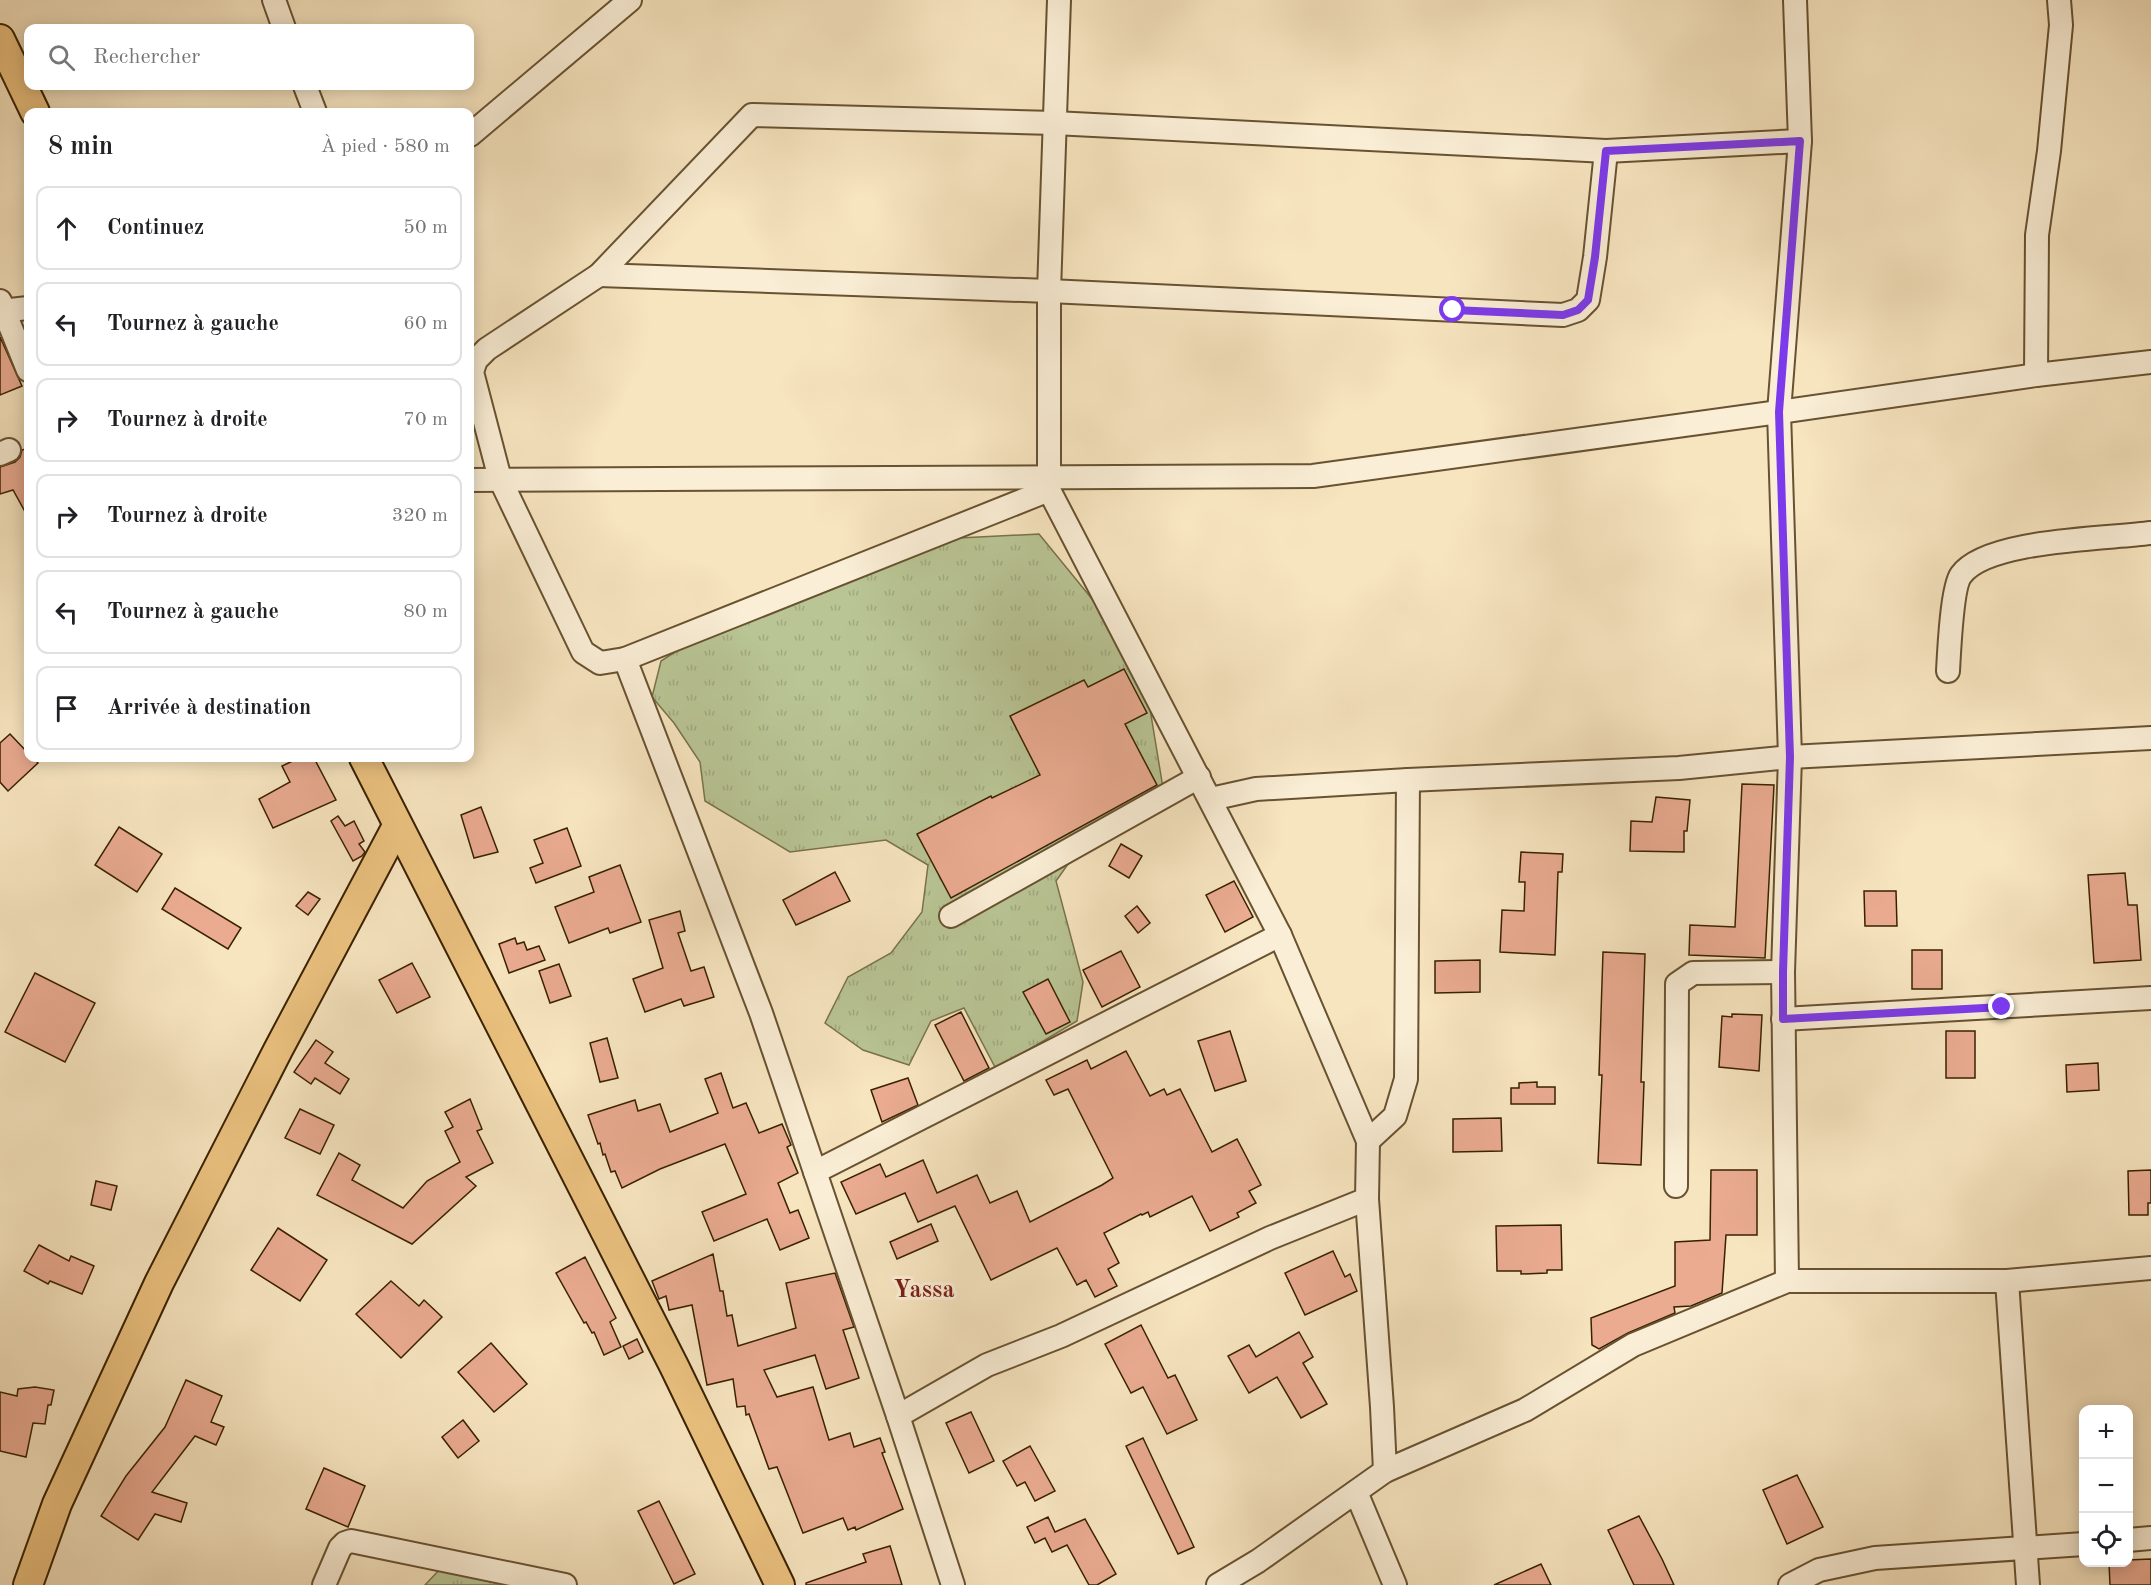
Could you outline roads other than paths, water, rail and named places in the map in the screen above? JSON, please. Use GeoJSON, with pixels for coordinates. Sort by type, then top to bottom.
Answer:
{"type":"FeatureCollection","features":[{"type":"Feature","properties":{"kind":"main road"},"geometry":{"type":"LineString","coordinates":[[0,39],[24,89]]}},
{"type":"Feature","properties":{"kind":"main road"},"geometry":{"type":"LineString","coordinates":[[24,90],[33,108]]}},
{"type":"Feature","properties":{"kind":"main road"},"geometry":{"type":"LineString","coordinates":[[366,762],[674,1366],[780,1585]]}},
{"type":"Feature","properties":{"kind":"main road"},"geometry":{"type":"LineString","coordinates":[[28,1585],[57,1504],[159,1283],[278,1050],[397,826]]}},
{"type":"Feature","properties":{"kind":"street"},"geometry":{"type":"LineString","coordinates":[[274,0],[283,24]]}},
{"type":"Feature","properties":{"kind":"street"},"geometry":{"type":"LineString","coordinates":[[474,132],[630,0]]}},
{"type":"Feature","properties":{"kind":"street"},"geometry":{"type":"LineString","coordinates":[[1059,0],[1049,291],[1049,483],[1166,717],[1211,799],[1280,935],[1368,1141],[1367,1199],[1383,1407],[1385,1471]]}},
{"type":"Feature","properties":{"kind":"street"},"geometry":{"type":"LineString","coordinates":[[1787,1281],[1783,972],[1790,757],[1779,412],[1800,141],[1794,0]]}},
{"type":"Feature","properties":{"kind":"street"},"geometry":{"type":"LineString","coordinates":[[2036,375],[2037,235],[2049,151],[2061,26],[2059,0]]}},
{"type":"Feature","properties":{"kind":"street"},"geometry":{"type":"LineString","coordinates":[[307,90],[313,108]]}},
{"type":"Feature","properties":{"kind":"street"},"geometry":{"type":"LineString","coordinates":[[474,366],[476,360],[487,349],[599,275],[752,115],[1054,123],[1606,151],[1800,141]]}},
{"type":"Feature","properties":{"kind":"street"},"geometry":{"type":"LineString","coordinates":[[599,275],[1049,291],[1563,315],[1578,310],[1588,300],[1606,151]]}},
{"type":"Feature","properties":{"kind":"street"},"geometry":{"type":"LineString","coordinates":[[24,308],[1,308],[24,361]]}},
{"type":"Feature","properties":{"kind":"street"},"geometry":{"type":"LineString","coordinates":[[474,480],[1049,483],[1313,476],[2036,375],[2151,362]]}},
{"type":"Feature","properties":{"kind":"street"},"geometry":{"type":"LineString","coordinates":[[474,380],[500,479],[583,652],[600,663],[625,659],[1049,483]]}},
{"type":"Feature","properties":{"kind":"street"},"geometry":{"type":"LineString","coordinates":[[1948,671],[1953,607],[1960,576],[1984,557],[2061,540],[2151,533]]}},
{"type":"Feature","properties":{"kind":"street"},"geometry":{"type":"LineString","coordinates":[[625,659],[757,1003],[898,1416],[953,1585]]}},
{"type":"Feature","properties":{"kind":"street"},"geometry":{"type":"LineString","coordinates":[[1211,799],[1256,789],[1679,768],[1790,757],[2151,738]]}},
{"type":"Feature","properties":{"kind":"street"},"geometry":{"type":"LineString","coordinates":[[951,916],[1199,777]]}},
{"type":"Feature","properties":{"kind":"street"},"geometry":{"type":"LineString","coordinates":[[1368,1141],[1395,1116],[1406,1079],[1408,780]]}},
{"type":"Feature","properties":{"kind":"street"},"geometry":{"type":"LineString","coordinates":[[815,1172],[1280,935]]}},
{"type":"Feature","properties":{"kind":"street"},"geometry":{"type":"LineString","coordinates":[[1676,1186],[1677,984],[1693,973],[1783,972]]}},
{"type":"Feature","properties":{"kind":"street"},"geometry":{"type":"LineString","coordinates":[[1783,1019],[2151,998]]}},
{"type":"Feature","properties":{"kind":"street"},"geometry":{"type":"LineString","coordinates":[[898,1416],[987,1365],[1061,1336],[1270,1238],[1367,1199]]}},
{"type":"Feature","properties":{"kind":"street"},"geometry":{"type":"LineString","coordinates":[[1218,1585],[1258,1561],[1385,1471],[1525,1410],[1633,1345],[1787,1281],[2007,1281],[2151,1268]]}},
{"type":"Feature","properties":{"kind":"street"},"geometry":{"type":"LineString","coordinates":[[2007,1281],[2028,1585]]}},
{"type":"Feature","properties":{"kind":"street"},"geometry":{"type":"LineString","coordinates":[[1356,1492],[1395,1585]]}},
{"type":"Feature","properties":{"kind":"street"},"geometry":{"type":"LineString","coordinates":[[2133,1540],[2151,1538]]}},
{"type":"Feature","properties":{"kind":"street"},"geometry":{"type":"LineString","coordinates":[[324,1585],[340,1548],[351,1541],[565,1585]]}},
{"type":"Feature","properties":{"kind":"street"},"geometry":{"type":"LineString","coordinates":[[1790,1585],[1819,1570],[1875,1558],[2079,1544]]}},
{"type":"Feature","properties":{"kind":"district","name":"Yassa"},"geometry":{"type":"Point","coordinates":[924,1291]}}]}
